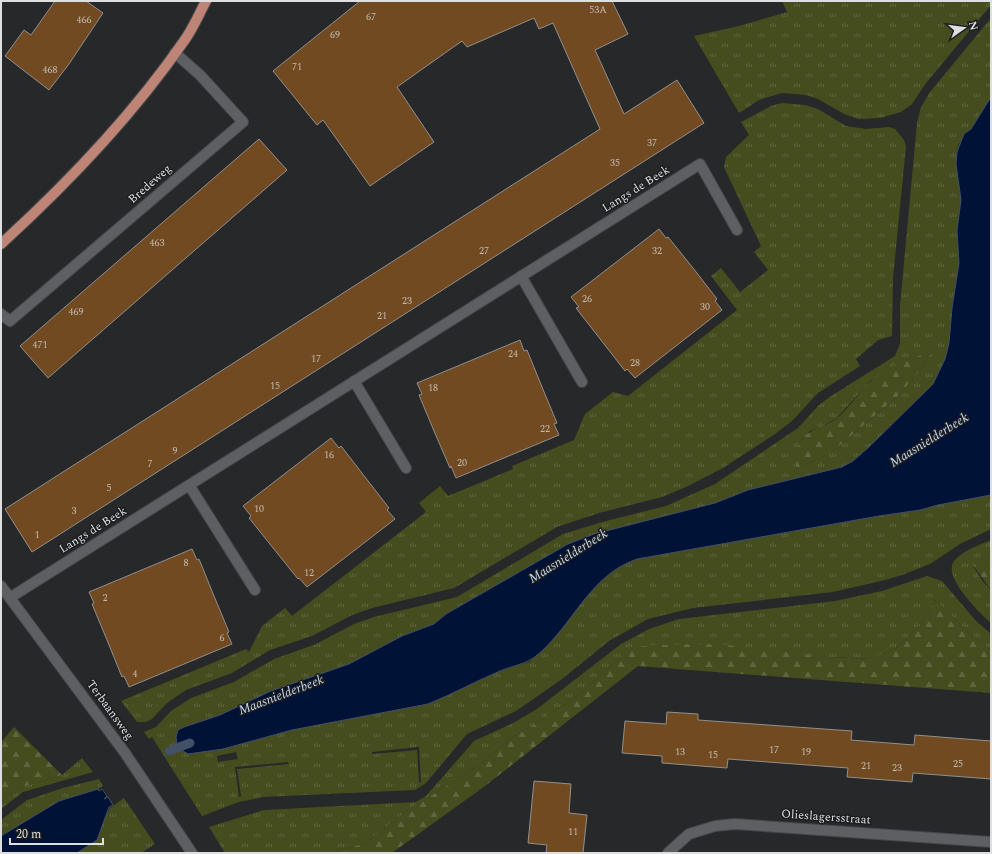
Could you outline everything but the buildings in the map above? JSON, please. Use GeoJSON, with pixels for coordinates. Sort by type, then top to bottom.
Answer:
{"type":"FeatureCollection","features":[{"type":"Feature","properties":{"kind":"main road"},"geometry":{"type":"LineString","coordinates":[[1,244],[34,214],[118,127],[185,40],[206,1]]}},
{"type":"Feature","properties":{"kind":"street","name":"Bredeweg"},"geometry":{"type":"LineString","coordinates":[[1,314],[10,322],[242,122],[200,75],[175,52]]}},
{"type":"Feature","properties":{"kind":"street","name":"Langs de Beek"},"geometry":{"type":"LineString","coordinates":[[11,597],[700,164],[737,230]]}},
{"type":"Feature","properties":{"kind":"street"},"geometry":{"type":"LineString","coordinates":[[521,276],[582,382]]}},
{"type":"Feature","properties":{"kind":"street"},"geometry":{"type":"LineString","coordinates":[[354,381],[406,468]]}},
{"type":"Feature","properties":{"kind":"street"},"geometry":{"type":"LineString","coordinates":[[189,485],[255,590]]}},
{"type":"Feature","properties":{"kind":"street","name":"Terbaansweg"},"geometry":{"type":"LineString","coordinates":[[1,586],[11,597],[125,753],[192,853]]}},
{"type":"Feature","properties":{"kind":"street","name":"Olieslagersstraat"},"geometry":{"type":"LineString","coordinates":[[668,853],[689,834],[715,826],[735,824],[991,842]]}},
{"type":"Feature","properties":{"kind":"green space"},"geometry":{"type":"Polygon","coordinates":[[[782,1],[991,1],[991,5],[926,83],[912,104],[901,112],[880,118],[858,119],[844,114],[818,99],[806,95],[782,93],[759,100],[739,113],[694,36],[739,26],[787,12],[782,1]]]}},
{"type":"Feature","properties":{"kind":"green space"},"geometry":{"type":"Polygon","coordinates":[[[991,18],[991,97],[971,129],[964,134],[958,146],[956,157],[961,200],[957,230],[959,263],[952,308],[949,343],[945,359],[933,384],[853,461],[842,467],[748,490],[715,503],[594,534],[568,544],[446,614],[434,624],[402,636],[349,664],[271,691],[220,715],[178,730],[176,737],[177,744],[188,754],[223,749],[292,730],[428,704],[500,671],[529,662],[536,656],[598,582],[619,567],[637,559],[920,510],[991,495],[991,529],[960,544],[930,564],[885,580],[833,592],[693,608],[648,619],[609,641],[562,679],[516,711],[467,734],[426,783],[415,790],[263,797],[239,802],[202,816],[152,737],[149,739],[144,732],[156,727],[171,711],[191,698],[234,682],[274,659],[316,644],[354,624],[374,617],[457,597],[563,534],[602,522],[666,506],[715,484],[798,428],[819,405],[831,396],[895,356],[900,344],[900,306],[917,123],[921,107],[930,92],[991,18]],[[931,351],[911,359],[870,381],[837,418],[810,431],[801,440],[796,468],[819,459],[834,450],[898,396],[923,367],[931,351]],[[419,747],[372,752],[372,754],[417,750],[419,782],[421,783],[419,747]],[[236,752],[217,756],[218,762],[238,759],[236,752]],[[288,762],[235,767],[239,797],[241,796],[237,769],[289,764],[288,762]]]}},
{"type":"Feature","properties":{"kind":"green space"},"geometry":{"type":"Polygon","coordinates":[[[782,103],[805,105],[818,109],[846,126],[866,129],[889,127],[895,129],[904,140],[906,146],[893,278],[892,336],[878,340],[856,359],[860,366],[818,393],[792,421],[775,434],[723,468],[686,487],[662,497],[599,513],[557,527],[454,588],[372,608],[352,615],[312,636],[270,650],[232,673],[186,690],[167,703],[152,719],[146,722],[137,722],[121,701],[246,649],[249,652],[262,626],[285,608],[292,616],[426,512],[419,503],[440,486],[448,496],[513,469],[512,466],[574,440],[585,414],[613,392],[628,396],[737,310],[711,276],[721,268],[740,292],[768,270],[754,252],[761,246],[724,167],[726,157],[749,135],[741,122],[771,106],[782,103]]]}},
{"type":"Feature","properties":{"kind":"green space"},"geometry":{"type":"Polygon","coordinates":[[[931,351],[923,367],[898,396],[834,450],[819,459],[796,468],[798,447],[808,433],[836,419],[846,410],[866,385],[884,371],[931,351]]]}},
{"type":"Feature","properties":{"kind":"green space"},"geometry":{"type":"Polygon","coordinates":[[[991,540],[991,554],[973,566],[984,583],[991,590],[991,623],[963,593],[953,575],[952,567],[955,560],[963,553],[991,540]]]}},
{"type":"Feature","properties":{"kind":"green space"},"geometry":{"type":"Polygon","coordinates":[[[991,554],[991,590],[973,565],[991,554]]]}},
{"type":"Feature","properties":{"kind":"green space"},"geometry":{"type":"Polygon","coordinates":[[[927,576],[942,581],[976,621],[991,634],[991,651],[935,600],[920,626],[896,648],[871,659],[827,657],[620,658],[576,697],[508,741],[478,766],[407,811],[366,843],[331,853],[225,853],[209,827],[264,810],[416,802],[426,796],[474,741],[513,723],[537,709],[621,644],[649,629],[679,619],[835,601],[882,591],[927,576]]]}},
{"type":"Feature","properties":{"kind":"green space"},"geometry":{"type":"Polygon","coordinates":[[[935,600],[991,651],[991,693],[638,666],[485,786],[392,853],[331,853],[366,843],[407,811],[478,766],[508,741],[576,697],[620,658],[638,647],[652,645],[719,644],[827,657],[871,659],[896,648],[920,626],[935,600]]]}},
{"type":"Feature","properties":{"kind":"green space"},"geometry":{"type":"Polygon","coordinates":[[[14,727],[62,775],[19,788],[1,802],[1,742],[14,727]]]}},
{"type":"Feature","properties":{"kind":"green space"},"geometry":{"type":"Polygon","coordinates":[[[82,758],[93,772],[23,792],[1,809],[1,802],[19,788],[62,775],[82,758]]]}},
{"type":"Feature","properties":{"kind":"green space"},"geometry":{"type":"Polygon","coordinates":[[[99,779],[103,786],[98,789],[59,801],[1,836],[1,820],[27,800],[63,788],[99,779]]]}},
{"type":"Feature","properties":{"kind":"green space"},"geometry":{"type":"Polygon","coordinates":[[[124,798],[155,844],[141,853],[77,853],[97,840],[110,808],[124,798]]]}},
{"type":"Feature","properties":{"kind":"water"},"geometry":{"type":"Polygon","coordinates":[[[991,97],[991,495],[920,510],[637,559],[620,567],[606,577],[582,602],[549,644],[532,659],[491,675],[428,704],[292,730],[223,749],[188,754],[177,744],[176,737],[178,730],[220,715],[271,691],[349,664],[402,636],[434,624],[446,614],[568,544],[594,534],[715,503],[748,490],[842,467],[853,461],[933,384],[945,359],[949,343],[952,308],[959,263],[957,230],[961,200],[956,164],[957,152],[964,134],[971,129],[991,97]]]}},
{"type":"Feature","properties":{"kind":"water"},"geometry":{"type":"Polygon","coordinates":[[[98,789],[99,791],[102,789],[107,796],[104,799],[108,797],[113,805],[109,807],[97,840],[77,853],[1,853],[1,836],[59,801],[98,789]]]}},
{"type":"Feature","properties":{"kind":"waterway","name":"Maasnielderbeek"},"geometry":{"type":"LineString","coordinates":[[169,751],[190,743]]}}]}
